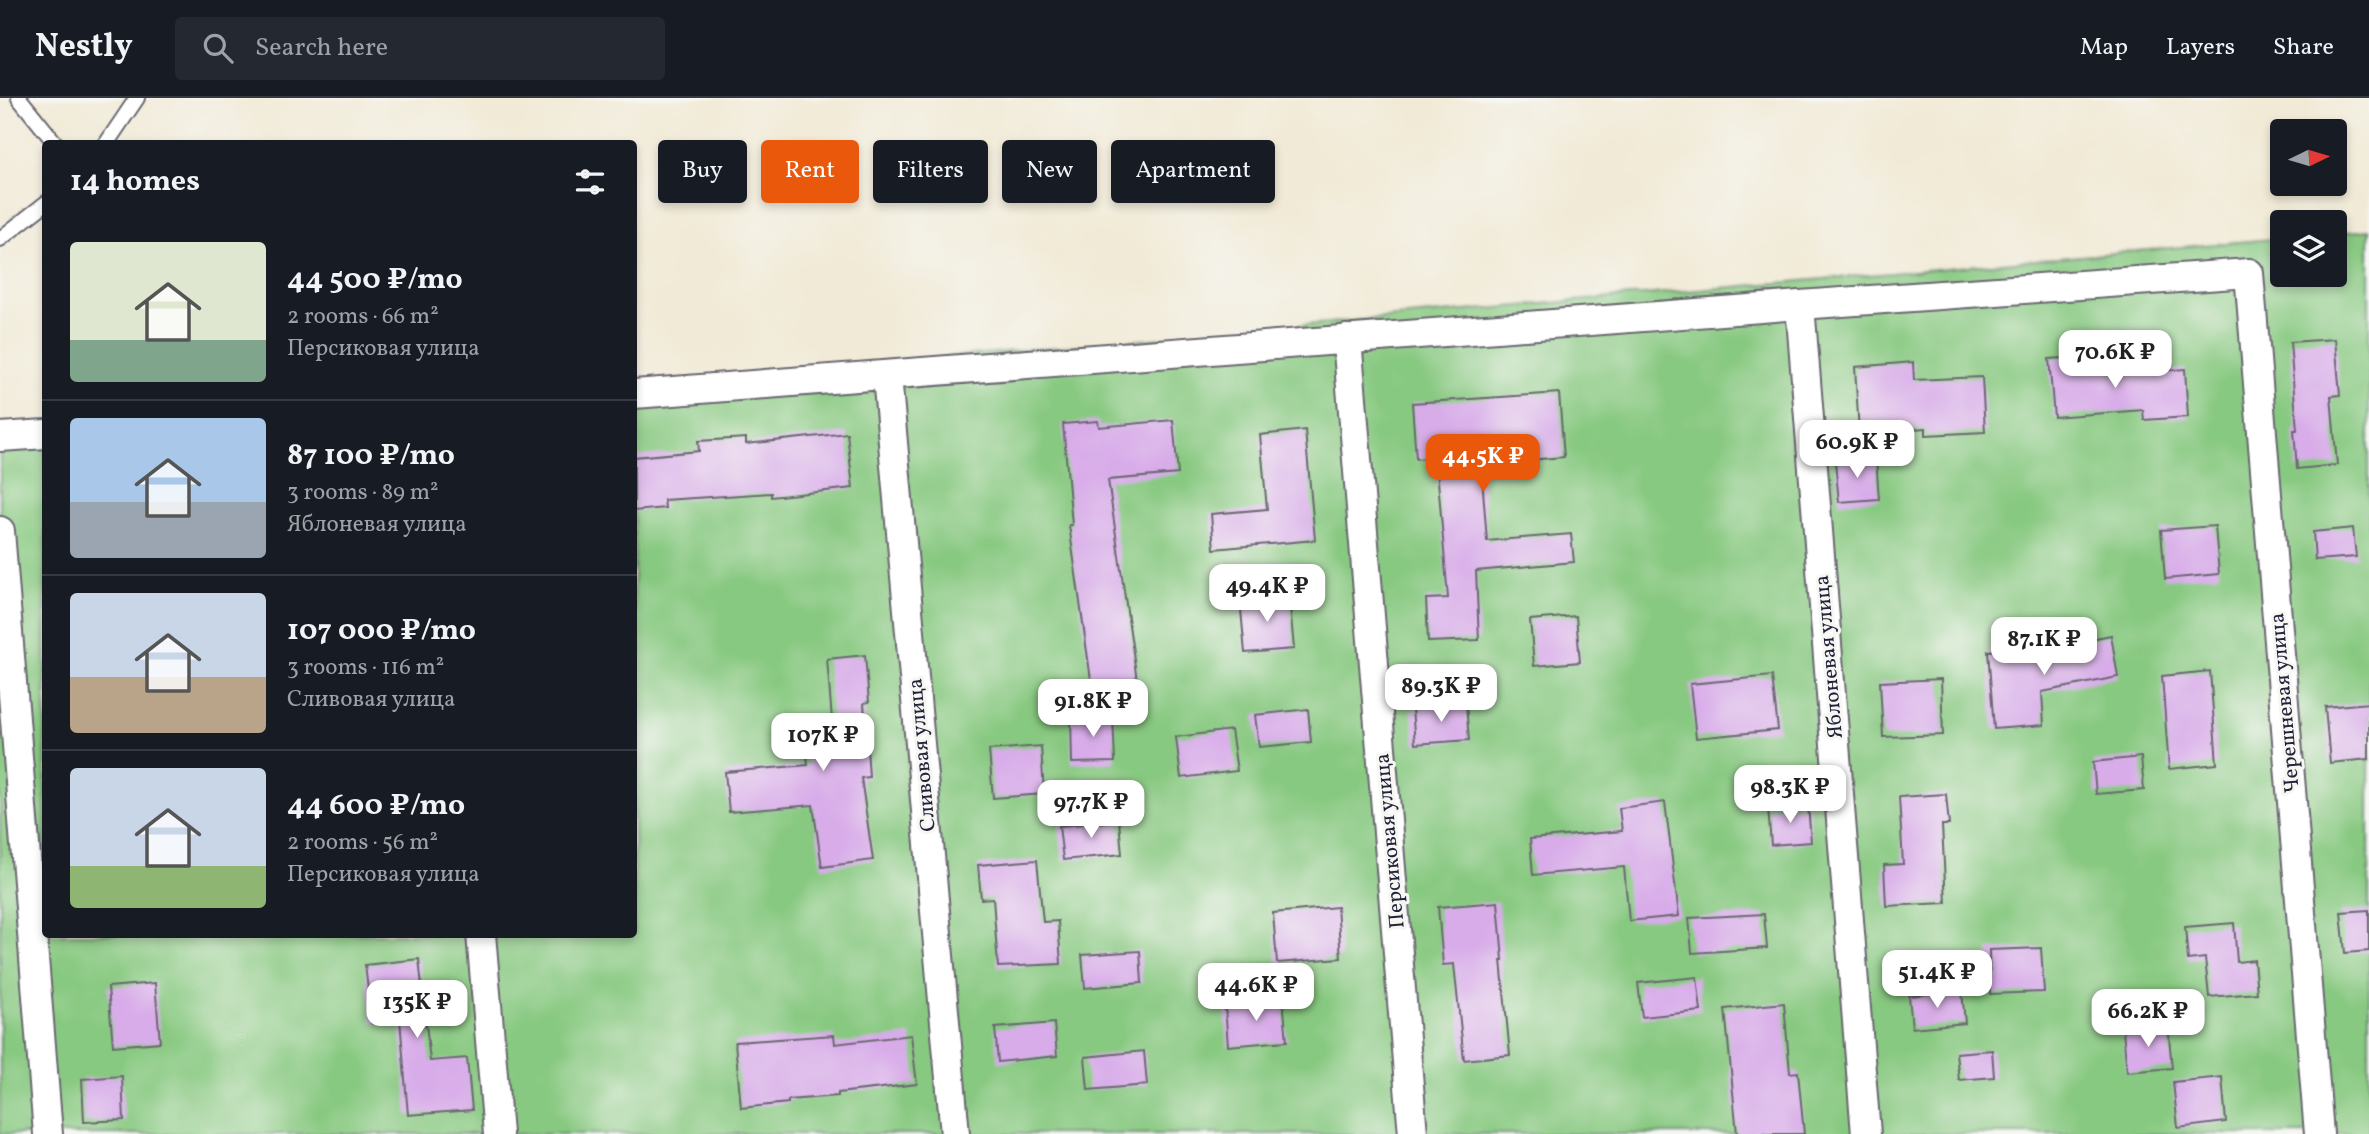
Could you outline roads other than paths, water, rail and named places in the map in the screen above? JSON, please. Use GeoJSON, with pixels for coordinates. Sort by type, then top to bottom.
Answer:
{"type":"FeatureCollection","features":[{"type":"Feature","properties":{"kind":"street","name":"Черешневая улица"},"geometry":{"type":"LineString","coordinates":[[1800,305],[2249,273],[2319,1134]]}},
{"type":"Feature","properties":{"kind":"street"},"geometry":{"type":"LineString","coordinates":[[637,394],[1800,305]]}},
{"type":"Feature","properties":{"kind":"street","name":"Яблоневая улица"},"geometry":{"type":"LineString","coordinates":[[1800,305],[1866,1134]]}},
{"type":"Feature","properties":{"kind":"street","name":"Персиковая улица"},"geometry":{"type":"LineString","coordinates":[[1348,339],[1413,1134]]}},
{"type":"Feature","properties":{"kind":"street","name":"Сливовая улица"},"geometry":{"type":"LineString","coordinates":[[887,376],[955,1134]]}},
{"type":"Feature","properties":{"kind":"street"},"geometry":{"type":"LineString","coordinates":[[0,437],[42,434]]}},
{"type":"Feature","properties":{"kind":"street"},"geometry":{"type":"LineString","coordinates":[[0,531],[48,1134]]}},
{"type":"Feature","properties":{"kind":"street"},"geometry":{"type":"LineString","coordinates":[[481,938],[498,1134]]}},
{"type":"Feature","properties":{"kind":"lane"},"geometry":{"type":"LineString","coordinates":[[19,98],[53,140]]}},
{"type":"Feature","properties":{"kind":"lane"},"geometry":{"type":"LineString","coordinates":[[109,140],[137,98]]}},
{"type":"Feature","properties":{"kind":"lane"},"geometry":{"type":"LineString","coordinates":[[0,239],[42,206]]}}]}
